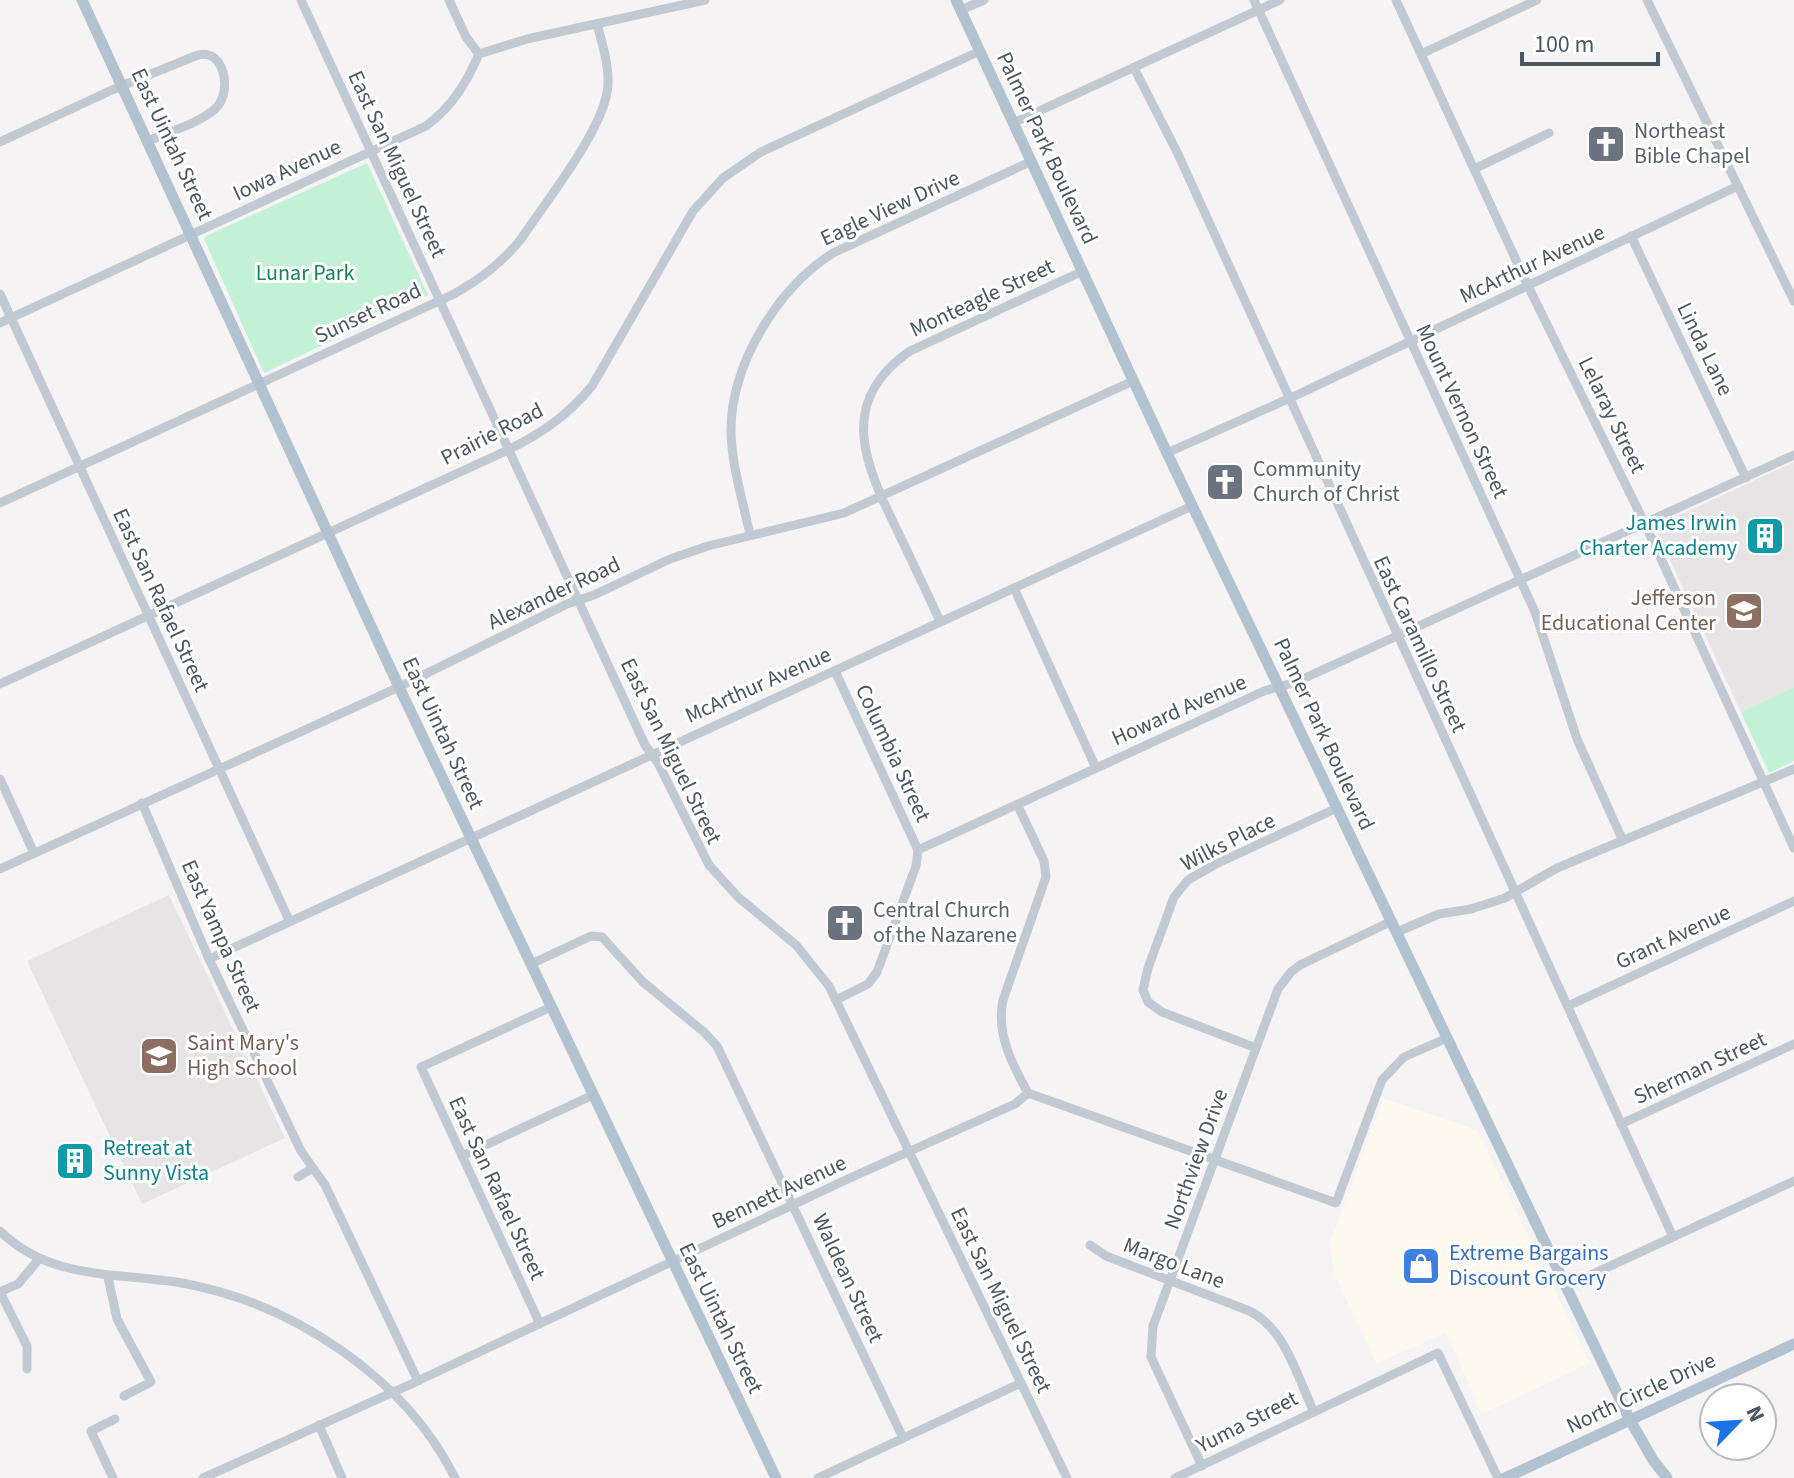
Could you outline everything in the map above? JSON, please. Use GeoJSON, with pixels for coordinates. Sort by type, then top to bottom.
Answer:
{"type":"FeatureCollection","features":[{"type":"Feature","properties":{"kind":"main road","name":"East Uintah Street"},"geometry":{"type":"LineString","coordinates":[[82,0],[399,687],[776,1478]]}},
{"type":"Feature","properties":{"kind":"main road","name":"Palmer Park Boulevard"},"geometry":{"type":"LineString","coordinates":[[958,5],[1192,506],[1630,1420],[1667,1478]]}},
{"type":"Feature","properties":{"kind":"main road","name":"North Circle Drive"},"geometry":{"type":"LineString","coordinates":[[1505,1478],[1794,1344]]}},
{"type":"Feature","properties":{"kind":"street"},"geometry":{"type":"LineString","coordinates":[[449,0],[466,37],[479,54],[527,39],[705,0]]}},
{"type":"Feature","properties":{"kind":"street"},"geometry":{"type":"LineString","coordinates":[[958,5],[984,0]]}},
{"type":"Feature","properties":{"kind":"street"},"geometry":{"type":"LineString","coordinates":[[1013,123],[1134,68],[1257,5],[1280,0]]}},
{"type":"Feature","properties":{"kind":"street","name":"Lelaray Street"},"geometry":{"type":"LineString","coordinates":[[1396,0],[1528,286],[1645,524],[1794,848]]}},
{"type":"Feature","properties":{"kind":"street"},"geometry":{"type":"LineString","coordinates":[[1421,54],[1537,0]]}},
{"type":"Feature","properties":{"kind":"street"},"geometry":{"type":"LineString","coordinates":[[1647,0],[1794,301]]}},
{"type":"Feature","properties":{"kind":"street","name":"East San Miguel Street"},"geometry":{"type":"LineString","coordinates":[[303,1],[508,450],[651,753],[709,865],[738,897],[814,964],[836,1000],[1067,1478]]}},
{"type":"Feature","properties":{"kind":"street","name":"Mount Vernon Street"},"geometry":{"type":"LineString","coordinates":[[1257,5],[1535,612],[1577,739],[1623,841]]}},
{"type":"Feature","properties":{"kind":"street","name":"Sunset Road"},"geometry":{"type":"LineString","coordinates":[[0,503],[474,283],[509,253],[597,124],[606,101],[609,79],[597,24]]}},
{"type":"Feature","properties":{"kind":"street","name":"Prairie Road"},"geometry":{"type":"LineString","coordinates":[[0,684],[508,450],[562,419],[592,386],[693,211],[723,178],[761,152],[980,51]]}},
{"type":"Feature","properties":{"kind":"street"},"geometry":{"type":"LineString","coordinates":[[0,142],[201,54],[214,58],[222,70],[226,88],[216,108],[148,141]]}},
{"type":"Feature","properties":{"kind":"street","name":"Iowa Avenue"},"geometry":{"type":"LineString","coordinates":[[0,323],[436,118],[464,86],[479,54]]}},
{"type":"Feature","properties":{"kind":"street","name":"East Caramillo Street"},"geometry":{"type":"LineString","coordinates":[[1134,68],[1177,152],[1673,1237]]}},
{"type":"Feature","properties":{"kind":"street"},"geometry":{"type":"LineString","coordinates":[[1474,169],[1549,133]]}},
{"type":"Feature","properties":{"kind":"street","name":"Eagle View Drive"},"geometry":{"type":"LineString","coordinates":[[750,535],[734,465],[732,410],[748,359],[786,295],[809,270],[833,253],[1032,161]]}},
{"type":"Feature","properties":{"kind":"street","name":"McArthur Avenue"},"geometry":{"type":"LineString","coordinates":[[1167,453],[1738,186]]}},
{"type":"Feature","properties":{"kind":"street","name":"Linda Lane"},"geometry":{"type":"LineString","coordinates":[[1631,236],[1746,478]]}},
{"type":"Feature","properties":{"kind":"street","name":"Monteagle Street"},"geometry":{"type":"LineString","coordinates":[[940,621],[869,467],[863,435],[867,408],[886,371],[897,359],[921,344],[1083,271]]}},
{"type":"Feature","properties":{"kind":"street","name":"East San Rafael Street"},"geometry":{"type":"LineString","coordinates":[[0,294],[289,920]]}},
{"type":"Feature","properties":{"kind":"street","name":"Alexander Road"},"geometry":{"type":"LineString","coordinates":[[0,869],[670,559],[750,535],[844,513],[1133,381]]}},
{"type":"Feature","properties":{"kind":"street","name":"Howard Avenue"},"geometry":{"type":"LineString","coordinates":[[918,850],[1264,691],[1280,688],[1397,637],[1794,455]]}},
{"type":"Feature","properties":{"kind":"street","name":"McArthur Avenue"},"geometry":{"type":"LineString","coordinates":[[209,959],[1192,506]]}},
{"type":"Feature","properties":{"kind":"street"},"geometry":{"type":"LineString","coordinates":[[1014,588],[1096,768]]}},
{"type":"Feature","properties":{"kind":"street","name":"Columbia Street"},"geometry":{"type":"LineString","coordinates":[[835,671],[918,850]]}},
{"type":"Feature","properties":{"kind":"street","name":"Northview Drive"},"geometry":{"type":"LineString","coordinates":[[1202,1466],[1151,1357],[1151,1336],[1278,989],[1291,972],[1312,959],[1394,926],[1483,905],[1515,892],[1557,868],[1794,769]]}},
{"type":"Feature","properties":{"kind":"street"},"geometry":{"type":"LineString","coordinates":[[0,779],[34,853]]}},
{"type":"Feature","properties":{"kind":"street","name":"East Yampa Street"},"geometry":{"type":"LineString","coordinates":[[142,803],[209,959],[301,1151],[325,1185],[418,1381]]}},
{"type":"Feature","properties":{"kind":"street"},"geometry":{"type":"LineString","coordinates":[[1018,806],[1044,861],[1046,877],[1003,1000],[999,1022],[1003,1040],[1028,1093],[1336,1203],[1382,1080],[1404,1057],[1447,1038]]}},
{"type":"Feature","properties":{"kind":"street","name":"Wilks Place"},"geometry":{"type":"LineString","coordinates":[[1256,1048],[1153,1008],[1143,990],[1148,968],[1174,897],[1188,880],[1207,868],[1337,808]]}},
{"type":"Feature","properties":{"kind":"street"},"geometry":{"type":"LineString","coordinates":[[836,1000],[868,984],[877,972],[916,866],[918,850]]}},
{"type":"Feature","properties":{"kind":"street","name":"Grant Avenue"},"geometry":{"type":"LineString","coordinates":[[1568,1006],[1794,901]]}},
{"type":"Feature","properties":{"kind":"street","name":"Waldean Street"},"geometry":{"type":"LineString","coordinates":[[531,964],[591,936],[602,937],[643,982],[717,1046],[903,1438]]}},
{"type":"Feature","properties":{"kind":"street","name":"East San Rafael Street"},"geometry":{"type":"LineString","coordinates":[[540,1324],[421,1067],[551,1007]]}},
{"type":"Feature","properties":{"kind":"street","name":"Sherman Street"},"geometry":{"type":"LineString","coordinates":[[1621,1124],[1794,1044]]}},
{"type":"Feature","properties":{"kind":"street","name":"Bennett Avenue"},"geometry":{"type":"LineString","coordinates":[[205,1478],[1015,1104],[1028,1093]]}},
{"type":"Feature","properties":{"kind":"street"},"geometry":{"type":"LineString","coordinates":[[462,1156],[593,1095]]}},
{"type":"Feature","properties":{"kind":"street"},"geometry":{"type":"LineString","coordinates":[[298,1177],[313,1168]]}},
{"type":"Feature","properties":{"kind":"street"},"geometry":{"type":"LineString","coordinates":[[1567,1286],[1794,1181]]}},
{"type":"Feature","properties":{"kind":"street"},"geometry":{"type":"LineString","coordinates":[[0,1231],[39,1259],[71,1270],[108,1277],[182,1283],[220,1292],[256,1305],[323,1339],[393,1392],[423,1428],[455,1478]]}},
{"type":"Feature","properties":{"kind":"street","name":"Margo Lane"},"geometry":{"type":"LineString","coordinates":[[1090,1245],[1106,1256],[1247,1310]]}},
{"type":"Feature","properties":{"kind":"street"},"geometry":{"type":"LineString","coordinates":[[27,1369],[27,1346],[0,1292],[18,1284],[39,1259]]}},
{"type":"Feature","properties":{"kind":"street"},"geometry":{"type":"LineString","coordinates":[[108,1277],[117,1319],[151,1382],[124,1396]]}},
{"type":"Feature","properties":{"kind":"street","name":"Yuma Street"},"geometry":{"type":"LineString","coordinates":[[1175,1478],[1314,1412],[1275,1330],[1263,1318],[1247,1310]]}},
{"type":"Feature","properties":{"kind":"street"},"geometry":{"type":"LineString","coordinates":[[1314,1412],[1438,1353],[1498,1478]]}},
{"type":"Feature","properties":{"kind":"street"},"geometry":{"type":"LineString","coordinates":[[818,1478],[1021,1383]]}},
{"type":"Feature","properties":{"kind":"street"},"geometry":{"type":"LineString","coordinates":[[113,1478],[91,1431],[115,1419]]}},
{"type":"Feature","properties":{"kind":"street"},"geometry":{"type":"LineString","coordinates":[[319,1425],[342,1478]]}},
{"type":"Feature","properties":{"kind":"shaded area","name":"Jefferson Educational Center"},"geometry":{"type":"Polygon","coordinates":[[[1794,462],[1794,687],[1741,712],[1656,530],[1658,525],[1794,462]]]}},
{"type":"Feature","properties":{"kind":"shaded area","name":"Saint Mary's High School"},"geometry":{"type":"Polygon","coordinates":[[[169,895],[285,1138],[142,1204],[27,961],[169,895]]]}},
{"type":"Feature","properties":{"kind":"shaded area"},"geometry":{"type":"Polygon","coordinates":[[[1383,1098],[1477,1130],[1590,1363],[1482,1414],[1446,1333],[1376,1363],[1335,1275],[1329,1245],[1383,1098]]]}},
{"type":"Feature","properties":{"kind":"green space","name":"Lunar Park"},"geometry":{"type":"Polygon","coordinates":[[[367,163],[428,295],[264,373],[204,239],[367,163]]]}},
{"type":"Feature","properties":{"kind":"green space"},"geometry":{"type":"Polygon","coordinates":[[[1794,687],[1794,761],[1769,773],[1741,712],[1794,687]]]}},
{"type":"Feature","properties":{"kind":"place","name":"Northeast Bible Chapel"},"geometry":{"type":"Point","coordinates":[1606,144]}},
{"type":"Feature","properties":{"kind":"place","name":"Community Church of Christ"},"geometry":{"type":"Point","coordinates":[1225,482]}},
{"type":"Feature","properties":{"kind":"place","name":"James Irwin Charter Academy"},"geometry":{"type":"Point","coordinates":[1765,536]}},
{"type":"Feature","properties":{"kind":"place","name":"Jefferson Educational Center"},"geometry":{"type":"Point","coordinates":[1744,611]}},
{"type":"Feature","properties":{"kind":"place","name":"Central Church of the Nazarene"},"geometry":{"type":"Point","coordinates":[845,923]}},
{"type":"Feature","properties":{"kind":"place","name":"Saint Mary's High School"},"geometry":{"type":"Point","coordinates":[159,1056]}},
{"type":"Feature","properties":{"kind":"place","name":"Retreat at Sunny Vista"},"geometry":{"type":"Point","coordinates":[75,1161]}},
{"type":"Feature","properties":{"kind":"place","name":"Extreme Bargains Discount Grocery"},"geometry":{"type":"Point","coordinates":[1421,1266]}}]}
